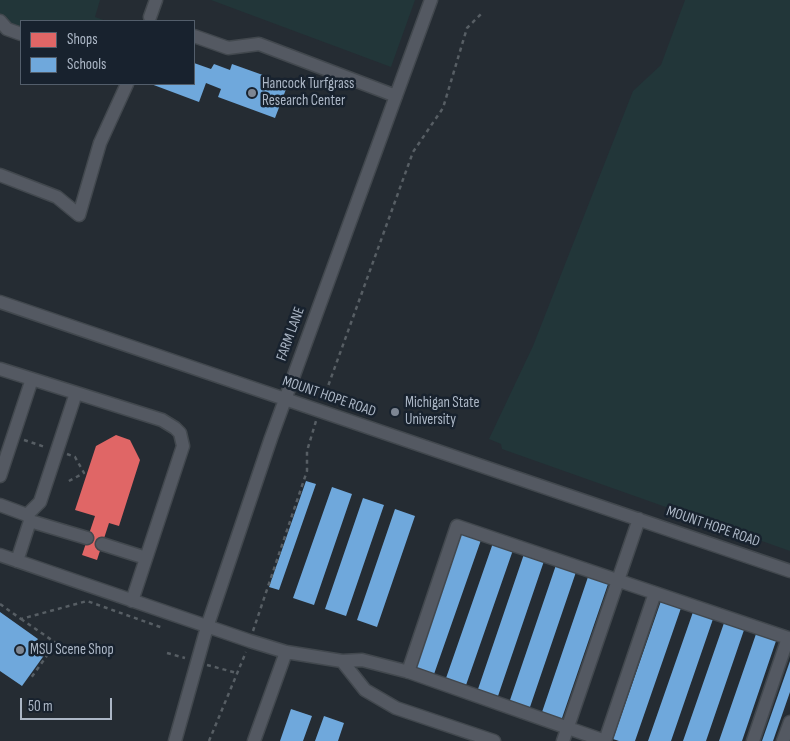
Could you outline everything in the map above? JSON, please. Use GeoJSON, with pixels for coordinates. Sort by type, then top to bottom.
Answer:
{"type":"FeatureCollection","features":[{"type":"Feature","properties":{"kind":"street"},"geometry":{"type":"LineString","coordinates":[[152,20],[156,0]]}},
{"type":"Feature","properties":{"kind":"street","name":"FARM LANE"},"geometry":{"type":"LineString","coordinates":[[175,741],[207,627],[284,399],[431,0]]}},
{"type":"Feature","properties":{"kind":"street"},"geometry":{"type":"LineString","coordinates":[[0,22],[7,29],[20,34]]}},
{"type":"Feature","properties":{"kind":"street"},"geometry":{"type":"LineString","coordinates":[[195,36],[228,48],[259,44],[396,96]]}},
{"type":"Feature","properties":{"kind":"street"},"geometry":{"type":"LineString","coordinates":[[0,176],[57,197],[79,215],[100,143],[127,85]]}},
{"type":"Feature","properties":{"kind":"street","name":"MOUNT HOPE ROAD"},"geometry":{"type":"LineString","coordinates":[[0,303],[790,571]]}},
{"type":"Feature","properties":{"kind":"street"},"geometry":{"type":"LineString","coordinates":[[0,369],[162,420],[180,433],[183,446],[132,601]]}},
{"type":"Feature","properties":{"kind":"street"},"geometry":{"type":"LineString","coordinates":[[0,476],[32,379]]}},
{"type":"Feature","properties":{"kind":"street"},"geometry":{"type":"LineString","coordinates":[[18,561],[29,518],[40,502],[76,393]]}},
{"type":"Feature","properties":{"kind":"street"},"geometry":{"type":"LineString","coordinates":[[0,505],[29,518],[87,538]]}},
{"type":"Feature","properties":{"kind":"street"},"geometry":{"type":"LineString","coordinates":[[563,741],[638,519]]}},
{"type":"Feature","properties":{"kind":"street"},"geometry":{"type":"LineString","coordinates":[[408,672],[457,526],[788,638],[753,741]]}},
{"type":"Feature","properties":{"kind":"street"},"geometry":{"type":"LineString","coordinates":[[102,544],[146,558]]}},
{"type":"Feature","properties":{"kind":"street"},"geometry":{"type":"LineString","coordinates":[[0,555],[250,641],[286,652],[342,661],[362,660],[408,672],[605,741],[656,593]]}},
{"type":"Feature","properties":{"kind":"street"},"geometry":{"type":"LineString","coordinates":[[254,741],[286,652]]}},
{"type":"Feature","properties":{"kind":"street"},"geometry":{"type":"LineString","coordinates":[[342,661],[365,690],[396,708],[494,741]]}},
{"type":"Feature","properties":{"kind":"street"},"geometry":{"type":"LineString","coordinates":[[783,741],[790,722]]}},
{"type":"Feature","properties":{"kind":"path"},"geometry":{"type":"LineString","coordinates":[[209,741],[250,641],[308,472],[306,451],[319,411],[413,152],[443,108],[467,28],[481,14]]}},
{"type":"Feature","properties":{"kind":"path"},"geometry":{"type":"LineString","coordinates":[[21,619],[87,601],[163,628]]}},
{"type":"Feature","properties":{"kind":"path"},"geometry":{"type":"LineString","coordinates":[[0,604],[56,644],[31,678]]}},
{"type":"Feature","properties":{"kind":"green space"},"geometry":{"type":"Polygon","coordinates":[[[0,0],[100,0],[95,17],[103,20],[20,20],[20,29],[11,26],[0,17],[0,0]]]}},
{"type":"Feature","properties":{"kind":"green space"},"geometry":{"type":"Polygon","coordinates":[[[211,0],[415,0],[391,67],[211,0]]]}},
{"type":"Feature","properties":{"kind":"green space"},"geometry":{"type":"Polygon","coordinates":[[[685,0],[790,0],[790,551],[502,449],[501,444],[489,439],[533,346],[633,91],[661,65],[685,0]]]}},
{"type":"Feature","properties":{"kind":"building: Shops"},"geometry":{"type":"Polygon","coordinates":[[[116,435],[130,440],[140,460],[119,526],[109,523],[97,560],[82,555],[95,516],[75,510],[96,446],[116,435]]]}},
{"type":"Feature","properties":{"kind":"building: Schools","name":"Hancock Turfgrass Research Center"},"geometry":{"type":"Polygon","coordinates":[[[195,63],[211,69],[214,64],[230,70],[232,64],[288,84],[275,118],[218,97],[221,89],[206,83],[199,102],[154,85],[195,85],[195,63]]]}},
{"type":"Feature","properties":{"kind":"building: Schools"},"geometry":{"type":"Polygon","coordinates":[[[306,481],[316,484],[279,590],[269,587],[306,481]]]}},
{"type":"Feature","properties":{"kind":"building: Schools"},"geometry":{"type":"Polygon","coordinates":[[[332,487],[352,494],[314,605],[293,598],[332,487]]]}},
{"type":"Feature","properties":{"kind":"building: Schools"},"geometry":{"type":"Polygon","coordinates":[[[363,498],[384,505],[346,616],[325,609],[363,498]]]}},
{"type":"Feature","properties":{"kind":"building: Schools"},"geometry":{"type":"Polygon","coordinates":[[[395,509],[415,516],[377,627],[357,620],[395,509]]]}},
{"type":"Feature","properties":{"kind":"building: Schools"},"geometry":{"type":"Polygon","coordinates":[[[461,533],[481,540],[433,677],[413,670],[461,533]]]}},
{"type":"Feature","properties":{"kind":"building: Schools"},"geometry":{"type":"Polygon","coordinates":[[[493,543],[513,550],[465,688],[445,681],[493,543]]]}},
{"type":"Feature","properties":{"kind":"building: Schools"},"geometry":{"type":"Polygon","coordinates":[[[524,554],[544,561],[497,699],[477,692],[524,554]]]}},
{"type":"Feature","properties":{"kind":"building: Schools"},"geometry":{"type":"Polygon","coordinates":[[[556,565],[576,572],[529,710],[509,703],[556,565]]]}},
{"type":"Feature","properties":{"kind":"building: Schools"},"geometry":{"type":"Polygon","coordinates":[[[588,577],[608,584],[561,721],[541,715],[588,577]]]}},
{"type":"Feature","properties":{"kind":"building: Schools"},"geometry":{"type":"Polygon","coordinates":[[[661,601],[681,608],[635,741],[619,741],[613,739],[661,601]]]}},
{"type":"Feature","properties":{"kind":"building: Schools","name":"MSU Scene Shop"},"geometry":{"type":"Polygon","coordinates":[[[0,612],[38,639],[33,645],[45,654],[22,686],[0,671],[0,612]]]}},
{"type":"Feature","properties":{"kind":"building: Schools"},"geometry":{"type":"Polygon","coordinates":[[[693,612],[713,619],[671,741],[648,741],[693,612]]]}},
{"type":"Feature","properties":{"kind":"building: Schools"},"geometry":{"type":"Polygon","coordinates":[[[724,623],[744,630],[706,741],[683,741],[724,623]]]}},
{"type":"Feature","properties":{"kind":"building: Schools"},"geometry":{"type":"Polygon","coordinates":[[[756,634],[776,641],[742,741],[719,741],[756,634]]]}},
{"type":"Feature","properties":{"kind":"building: Schools"},"geometry":{"type":"Polygon","coordinates":[[[790,661],[790,692],[773,741],[762,741],[790,661]]]}},
{"type":"Feature","properties":{"kind":"building: Schools"},"geometry":{"type":"Polygon","coordinates":[[[291,709],[312,716],[303,741],[280,741],[291,709]]]}},
{"type":"Feature","properties":{"kind":"building: Schools"},"geometry":{"type":"Polygon","coordinates":[[[324,716],[344,723],[338,741],[315,741],[324,716]]]}},
{"type":"Feature","properties":{"kind":"place","name":"Hancock Turfgrass Research Center"},"geometry":{"type":"Point","coordinates":[252,93]}},
{"type":"Feature","properties":{"kind":"place","name":"Michigan State University"},"geometry":{"type":"Point","coordinates":[395,412]}},
{"type":"Feature","properties":{"kind":"place","name":"MSU Scene Shop"},"geometry":{"type":"Point","coordinates":[20,650]}}]}
